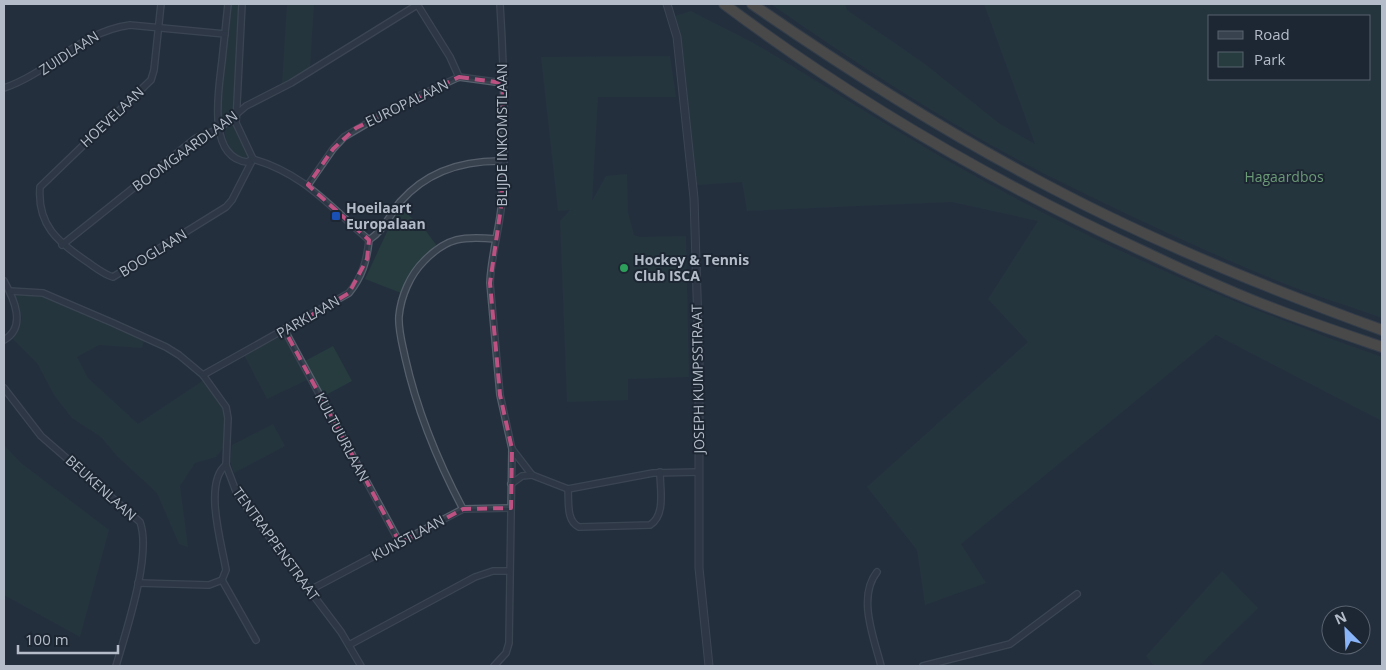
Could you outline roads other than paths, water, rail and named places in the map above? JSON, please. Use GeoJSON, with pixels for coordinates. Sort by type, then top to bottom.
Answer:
{"type":"FeatureCollection","features":[{"type":"Feature","properties":{"kind":"highway"},"geometry":{"type":"LineString","coordinates":[[724,4],[812,66],[895,118],[974,165],[1046,204],[1202,279],[1275,309],[1382,348]]}},
{"type":"Feature","properties":{"kind":"highway"},"geometry":{"type":"LineString","coordinates":[[752,4],[823,53],[902,103],[1052,189],[1208,263],[1280,293],[1382,330]]}},
{"type":"Feature","properties":{"kind":"street","name":"HOEVELAAN"},"geometry":{"type":"LineString","coordinates":[[40,187],[151,80],[154,70],[161,4]]}},
{"type":"Feature","properties":{"kind":"street"},"geometry":{"type":"LineString","coordinates":[[228,4],[217,109],[219,129],[226,148],[236,158],[247,162],[253,159],[276,166],[308,185],[370,240],[381,232],[400,203],[424,181],[440,172],[471,162],[504,161]]}},
{"type":"Feature","properties":{"kind":"street"},"geometry":{"type":"LineString","coordinates":[[243,4],[236,112],[238,129],[253,159]]}},
{"type":"Feature","properties":{"kind":"street"},"geometry":{"type":"LineString","coordinates":[[417,4],[450,57],[459,77]]}},
{"type":"Feature","properties":{"kind":"street","name":"BOOMGAARDLAAN"},"geometry":{"type":"LineString","coordinates":[[62,245],[196,138],[219,129],[236,112],[292,83],[417,4]]}},
{"type":"Feature","properties":{"kind":"street","name":"BLIJDE INKOMSTLAAN"},"geometry":{"type":"LineString","coordinates":[[500,4],[504,161],[500,220],[491,266],[491,292],[500,395],[512,448],[532,475],[561,488],[568,489]]}},
{"type":"Feature","properties":{"kind":"street","name":"JOSEPH KUMPSSTRAAT"},"geometry":{"type":"LineString","coordinates":[[667,4],[677,38],[694,198],[699,357],[700,590],[709,666]]}},
{"type":"Feature","properties":{"kind":"street","name":"ZUIDLAAN"},"geometry":{"type":"LineString","coordinates":[[4,88],[29,78],[78,44],[104,30],[130,25],[225,34]]}},
{"type":"Feature","properties":{"kind":"street","name":"EUROPALAAN"},"geometry":{"type":"LineString","coordinates":[[308,185],[333,149],[350,133],[416,96],[442,87],[459,77],[503,82]]}},
{"type":"Feature","properties":{"kind":"street","name":"BOOGLAAN"},"geometry":{"type":"LineString","coordinates":[[40,187],[43,216],[48,228],[62,245],[113,277],[226,207],[232,200],[253,159]]}},
{"type":"Feature","properties":{"kind":"street"},"geometry":{"type":"LineString","coordinates":[[463,509],[435,454],[423,422],[412,387],[400,332],[399,315],[411,277],[434,252],[459,238],[496,239]]}},
{"type":"Feature","properties":{"kind":"street","name":"PARKLAAN"},"geometry":{"type":"LineString","coordinates":[[203,375],[349,294],[362,274],[370,240]]}},
{"type":"Feature","properties":{"kind":"street"},"geometry":{"type":"LineString","coordinates":[[4,281],[10,291],[16,310],[17,324],[13,333],[4,340]]}},
{"type":"Feature","properties":{"kind":"street","name":"TENTRAPPENSTRAAT"},"geometry":{"type":"LineString","coordinates":[[10,291],[43,293],[179,355],[203,375],[226,407],[228,418],[226,465],[237,494],[310,590],[349,645],[361,666]]}},
{"type":"Feature","properties":{"kind":"street","name":"KULTUURLAAN"},"geometry":{"type":"LineString","coordinates":[[285,331],[400,543]]}},
{"type":"Feature","properties":{"kind":"street","name":"BEUKENLAAN"},"geometry":{"type":"LineString","coordinates":[[4,388],[41,436],[140,522],[143,535],[138,583],[116,666]]}},
{"type":"Feature","properties":{"kind":"street"},"geometry":{"type":"LineString","coordinates":[[494,666],[506,653],[509,643],[512,448]]}},
{"type":"Feature","properties":{"kind":"street"},"geometry":{"type":"LineString","coordinates":[[138,583],[209,585],[222,580],[226,570],[214,492],[217,476],[226,465]]}},
{"type":"Feature","properties":{"kind":"street"},"geometry":{"type":"LineString","coordinates":[[660,472],[660,512],[656,521],[650,525],[579,528],[570,519],[568,489],[660,472],[699,472]]}},
{"type":"Feature","properties":{"kind":"street"},"geometry":{"type":"LineString","coordinates":[[511,484],[522,476],[532,475]]}},
{"type":"Feature","properties":{"kind":"street","name":"KUNSTLAAN"},"geometry":{"type":"LineString","coordinates":[[310,590],[463,509],[511,508]]}},
{"type":"Feature","properties":{"kind":"street"},"geometry":{"type":"LineString","coordinates":[[349,645],[474,577],[493,570],[509,570]]}},
{"type":"Feature","properties":{"kind":"street"},"geometry":{"type":"LineString","coordinates":[[877,572],[871,580],[867,595],[881,666]]}},
{"type":"Feature","properties":{"kind":"street"},"geometry":{"type":"LineString","coordinates":[[222,580],[256,640]]}},
{"type":"Feature","properties":{"kind":"street"},"geometry":{"type":"LineString","coordinates":[[923,666],[1010,644],[1077,594]]}},
{"type":"Feature","properties":{"kind":"place","name":"Hoeilaart Europalaan"},"geometry":{"type":"Point","coordinates":[336,216]}},
{"type":"Feature","properties":{"kind":"place","name":"Hockey & Tennis Club ISCA"},"geometry":{"type":"Point","coordinates":[624,268]}},
{"type":"Feature","properties":{"kind":"park label","name":"Hagaardbos"},"geometry":{"type":"Point","coordinates":[1284,177]}}]}
